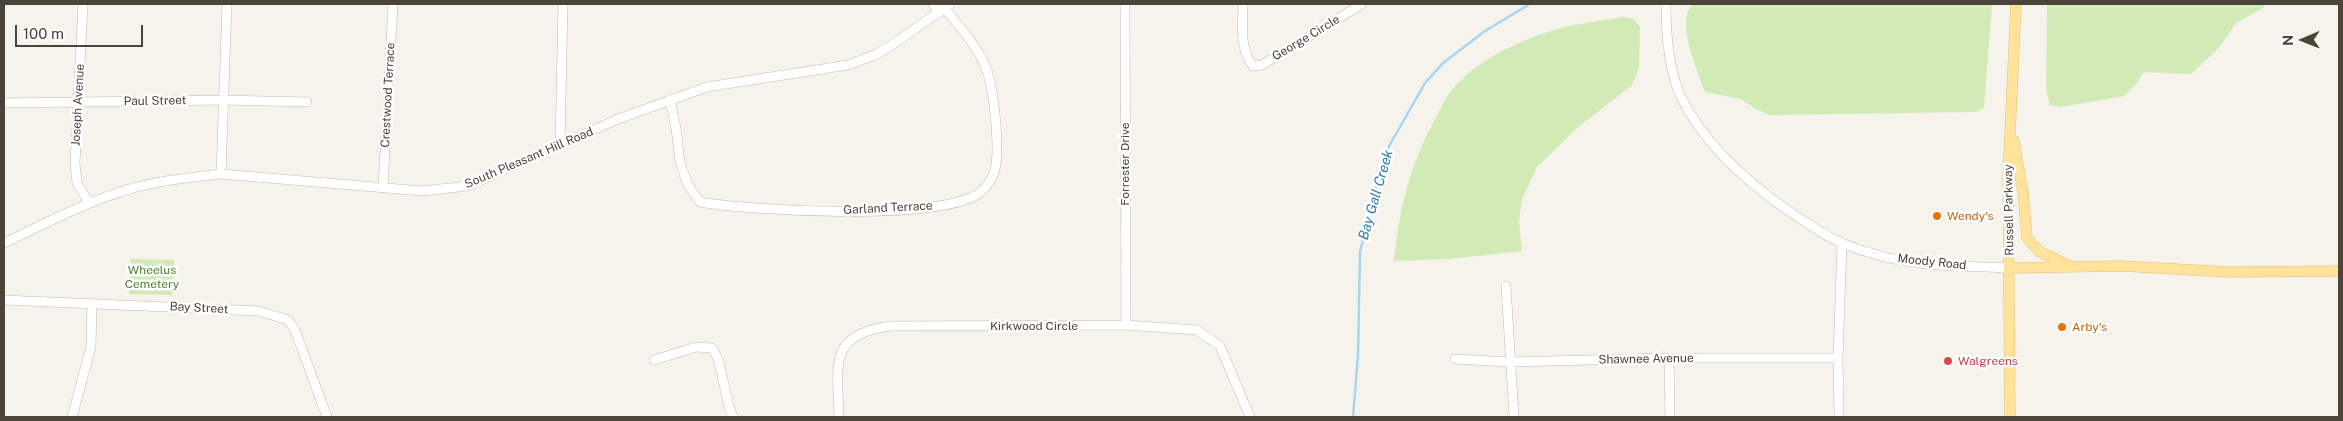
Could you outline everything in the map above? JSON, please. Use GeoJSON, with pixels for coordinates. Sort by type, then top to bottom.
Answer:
{"type":"FeatureCollection","features":[{"type":"Feature","properties":{"kind":"main road","name":"Russell Parkway"},"geometry":{"type":"LineString","coordinates":[[2010,417],[2008,177],[2015,69],[2016,4]]}},
{"type":"Feature","properties":{"kind":"main road"},"geometry":{"type":"LineString","coordinates":[[2010,123],[2023,192],[2026,238],[2040,252],[2073,267]]}},
{"type":"Feature","properties":{"kind":"main road","name":"Moody Road"},"geometry":{"type":"LineString","coordinates":[[2010,268],[2129,267],[2229,272],[2339,271]]}},
{"type":"Feature","properties":{"kind":"street","name":"Joseph Avenue"},"geometry":{"type":"LineString","coordinates":[[83,4],[75,137],[77,183],[89,203]]}},
{"type":"Feature","properties":{"kind":"street"},"geometry":{"type":"LineString","coordinates":[[221,174],[227,4]]}},
{"type":"Feature","properties":{"kind":"street","name":"Crestwood Terrace"},"geometry":{"type":"LineString","coordinates":[[383,187],[393,4]]}},
{"type":"Feature","properties":{"kind":"street"},"geometry":{"type":"LineString","coordinates":[[560,145],[563,4]]}},
{"type":"Feature","properties":{"kind":"street"},"geometry":{"type":"LineString","coordinates":[[933,4],[945,9]]}},
{"type":"Feature","properties":{"kind":"street","name":"Forrester Drive"},"geometry":{"type":"LineString","coordinates":[[1125,4],[1126,325]]}},
{"type":"Feature","properties":{"kind":"street","name":"George Circle"},"geometry":{"type":"LineString","coordinates":[[1243,4],[1244,46],[1248,59],[1253,66],[1262,65],[1362,4]]}},
{"type":"Feature","properties":{"kind":"street","name":"Moody Road"},"geometry":{"type":"LineString","coordinates":[[1666,4],[1667,37],[1681,96],[1701,128],[1727,160],[1761,192],[1814,229],[1842,243],[1887,257],[1910,262],[2010,268]]}},
{"type":"Feature","properties":{"kind":"street","name":"South Pleasant Hill Road"},"geometry":{"type":"LineString","coordinates":[[4,243],[89,203],[119,192],[154,183],[221,174],[422,190],[468,186],[618,119],[707,87],[848,65],[875,55],[945,9]]}},
{"type":"Feature","properties":{"kind":"street","name":"Garland Terrace"},"geometry":{"type":"LineString","coordinates":[[670,100],[680,162],[687,183],[700,202],[727,207],[771,210],[887,210],[932,207],[970,197],[977,194],[987,185],[994,172],[997,153],[993,99],[986,69],[977,51],[945,9]]}},
{"type":"Feature","properties":{"kind":"street","name":"Paul Street"},"geometry":{"type":"LineString","coordinates":[[4,103],[223,100],[307,102]]}},
{"type":"Feature","properties":{"kind":"street"},"geometry":{"type":"LineString","coordinates":[[1839,417],[1838,358],[1842,243]]}},
{"type":"Feature","properties":{"kind":"street"},"geometry":{"type":"LineString","coordinates":[[1506,286],[1509,362],[1514,417]]}},
{"type":"Feature","properties":{"kind":"street","name":"Bay Street"},"geometry":{"type":"LineString","coordinates":[[4,300],[259,311],[288,320],[295,330],[327,417]]}},
{"type":"Feature","properties":{"kind":"street"},"geometry":{"type":"LineString","coordinates":[[72,417],[91,347],[92,303]]}},
{"type":"Feature","properties":{"kind":"street","name":"Kirkwood Circle"},"geometry":{"type":"LineString","coordinates":[[839,417],[838,368],[841,351],[848,340],[863,332],[891,326],[1126,325],[1197,330],[1220,346],[1250,417]]}},
{"type":"Feature","properties":{"kind":"street"},"geometry":{"type":"LineString","coordinates":[[654,360],[696,347],[712,348],[716,353],[724,393],[733,417]]}},
{"type":"Feature","properties":{"kind":"street"},"geometry":{"type":"LineString","coordinates":[[1669,358],[1670,417]]}},
{"type":"Feature","properties":{"kind":"street","name":"Shawnee Avenue"},"geometry":{"type":"LineString","coordinates":[[1455,359],[1509,362],[1669,358],[1838,358]]}},
{"type":"Feature","properties":{"kind":"green space"},"geometry":{"type":"Polygon","coordinates":[[[1694,4],[1992,4],[1984,108],[1976,112],[1769,115],[1741,99],[1705,92],[1689,46],[1687,32],[1686,20],[1688,10],[1694,4]]]}},
{"type":"Feature","properties":{"kind":"green space"},"geometry":{"type":"Polygon","coordinates":[[[2047,4],[2265,4],[2263,8],[2236,23],[2219,48],[2191,74],[2144,72],[2137,83],[2124,96],[2061,107],[2050,105],[2046,88],[2047,4]]]}},
{"type":"Feature","properties":{"kind":"green space"},"geometry":{"type":"Polygon","coordinates":[[[1621,17],[1633,18],[1640,27],[1639,68],[1632,85],[1577,128],[1537,167],[1522,199],[1519,222],[1522,251],[1449,259],[1394,261],[1403,203],[1420,149],[1449,93],[1460,81],[1495,55],[1534,37],[1565,27],[1621,17]]]}},
{"type":"Feature","properties":{"kind":"green space","name":"Wheelus Cemetery"},"geometry":{"type":"Polygon","coordinates":[[[131,259],[174,260],[173,295],[129,294],[131,259]]]}},
{"type":"Feature","properties":{"kind":"waterway","name":"Bay Gall Creek"},"geometry":{"type":"LineString","coordinates":[[1353,417],[1358,355],[1360,252],[1378,178],[1388,148],[1425,83],[1443,63],[1485,31],[1530,4]]}},
{"type":"Feature","properties":{"kind":"place","name":"Wendy's"},"geometry":{"type":"Point","coordinates":[1937,216]}},
{"type":"Feature","properties":{"kind":"place","name":"Arby's"},"geometry":{"type":"Point","coordinates":[2062,327]}},
{"type":"Feature","properties":{"kind":"place","name":"Walgreens"},"geometry":{"type":"Point","coordinates":[1948,361]}}]}
